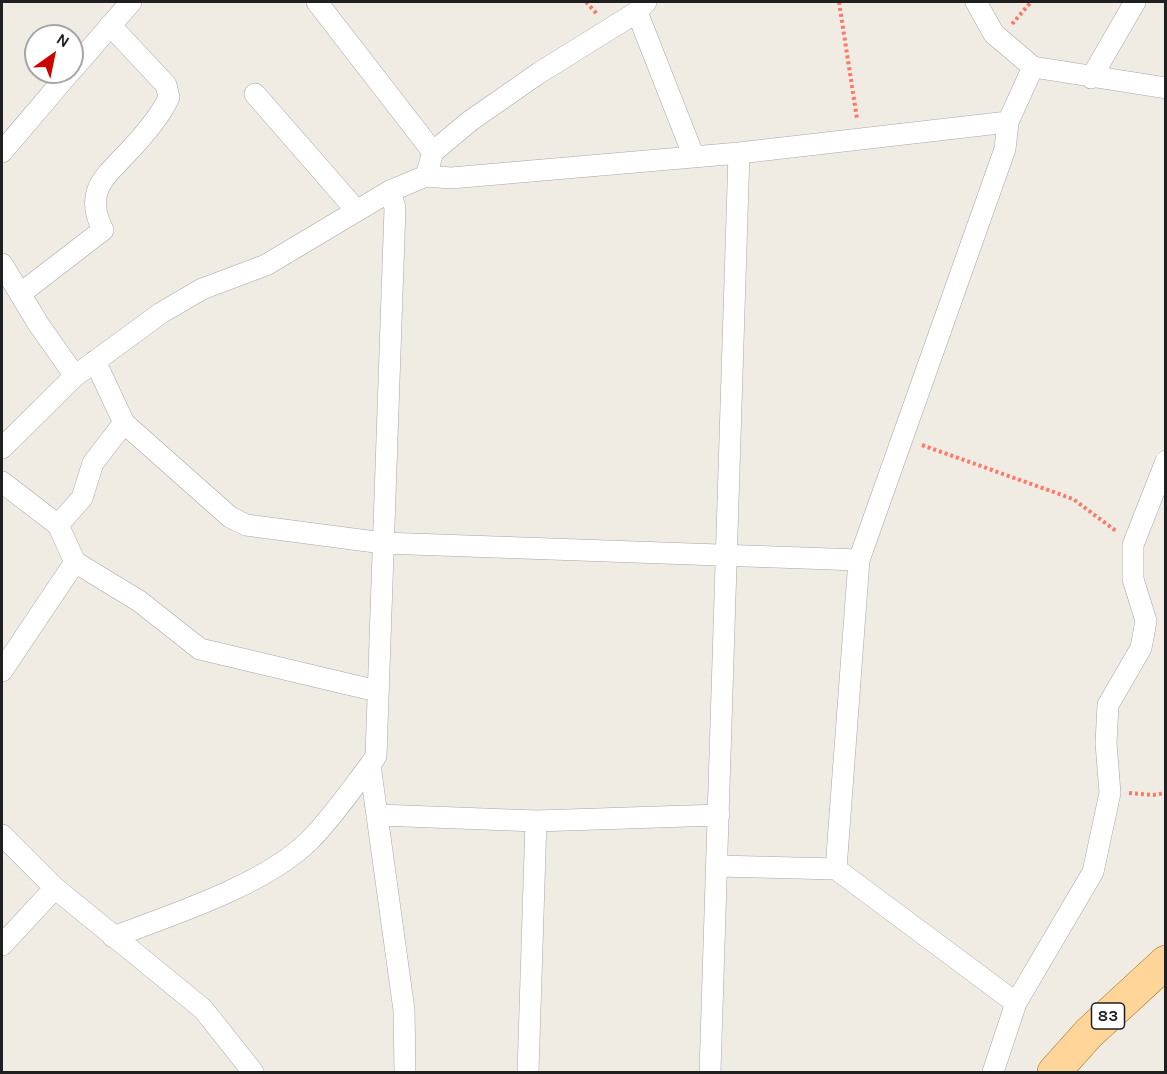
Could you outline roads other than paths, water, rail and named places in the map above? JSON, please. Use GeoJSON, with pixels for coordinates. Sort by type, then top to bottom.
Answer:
{"type":"FeatureCollection","features":[{"type":"Feature","properties":{"kind":"main road","name":"83"},"geometry":{"type":"LineString","coordinates":[[1054,1072],[1089,1033],[1166,962]]}},
{"type":"Feature","properties":{"kind":"street"},"geometry":{"type":"LineString","coordinates":[[84,56],[131,2]]}},
{"type":"Feature","properties":{"kind":"street"},"geometry":{"type":"LineString","coordinates":[[317,2],[433,152]]}},
{"type":"Feature","properties":{"kind":"street"},"geometry":{"type":"LineString","coordinates":[[976,2],[999,38],[1033,67],[1091,78],[1166,88]]}},
{"type":"Feature","properties":{"kind":"street"},"geometry":{"type":"LineString","coordinates":[[1091,78],[1135,2]]}},
{"type":"Feature","properties":{"kind":"street"},"geometry":{"type":"LineString","coordinates":[[426,176],[433,152],[539,73],[642,7],[694,156]]}},
{"type":"Feature","properties":{"kind":"street"},"geometry":{"type":"LineString","coordinates":[[20,294],[103,230],[95,195],[99,185],[131,150],[169,97],[166,85],[110,25]]}},
{"type":"Feature","properties":{"kind":"street"},"geometry":{"type":"LineString","coordinates":[[836,869],[860,560],[1005,149],[1008,122],[1033,67]]}},
{"type":"Feature","properties":{"kind":"street"},"geometry":{"type":"LineString","coordinates":[[2,152],[60,84]]}},
{"type":"Feature","properties":{"kind":"street"},"geometry":{"type":"LineString","coordinates":[[255,94],[356,210]]}},
{"type":"Feature","properties":{"kind":"street"},"geometry":{"type":"LineString","coordinates":[[2,448],[75,376],[161,313],[202,289],[266,265],[390,191],[426,176],[452,178],[739,153],[1008,122]]}},
{"type":"Feature","properties":{"kind":"street"},"geometry":{"type":"LineString","coordinates":[[710,1072],[729,554],[739,153]]}},
{"type":"Feature","properties":{"kind":"street"},"geometry":{"type":"LineString","coordinates":[[113,936],[194,908],[279,866],[310,840],[376,756],[395,208],[390,191]]}},
{"type":"Feature","properties":{"kind":"street"},"geometry":{"type":"LineString","coordinates":[[2,264],[75,376]]}},
{"type":"Feature","properties":{"kind":"street"},"geometry":{"type":"LineString","coordinates":[[95,361],[124,423],[230,517],[246,525],[383,543],[860,560]]}},
{"type":"Feature","properties":{"kind":"street"},"geometry":{"type":"LineString","coordinates":[[58,525],[82,498],[93,463],[124,423]]}},
{"type":"Feature","properties":{"kind":"street"},"geometry":{"type":"LineString","coordinates":[[993,1072],[1016,1003],[1093,872],[1110,791],[1106,743],[1108,705],[1141,648],[1146,621],[1133,579],[1133,545],[1166,461]]}},
{"type":"Feature","properties":{"kind":"street"},"geometry":{"type":"LineString","coordinates":[[2,482],[58,525],[75,562],[139,601],[200,649],[377,691]]}},
{"type":"Feature","properties":{"kind":"street"},"geometry":{"type":"LineString","coordinates":[[2,671],[75,562]]}},
{"type":"Feature","properties":{"kind":"street"},"geometry":{"type":"LineString","coordinates":[[370,765],[379,815],[404,1010],[405,1072]]}},
{"type":"Feature","properties":{"kind":"street"},"geometry":{"type":"LineString","coordinates":[[379,815],[536,821],[719,815]]}},
{"type":"Feature","properties":{"kind":"street"},"geometry":{"type":"LineString","coordinates":[[528,1072],[536,821]]}},
{"type":"Feature","properties":{"kind":"street"},"geometry":{"type":"LineString","coordinates":[[2,835],[55,888],[203,1009],[253,1072]]}},
{"type":"Feature","properties":{"kind":"street"},"geometry":{"type":"LineString","coordinates":[[718,866],[836,869],[1016,1003]]}},
{"type":"Feature","properties":{"kind":"street"},"geometry":{"type":"LineString","coordinates":[[2,945],[55,888]]}}]}
